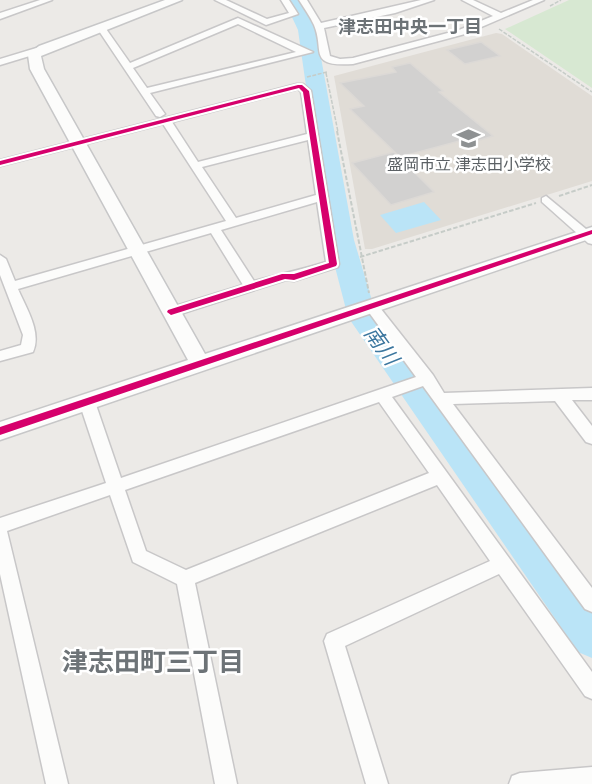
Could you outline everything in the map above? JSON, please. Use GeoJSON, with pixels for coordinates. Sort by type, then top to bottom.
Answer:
{"type":"FeatureCollection","features":[{"type":"Feature","properties":{"kind":"street"},"geometry":{"type":"LineString","coordinates":[[0,16],[48,0]]}},
{"type":"Feature","properties":{"kind":"street"},"geometry":{"type":"LineString","coordinates":[[0,62],[43,49],[176,0]]}},
{"type":"Feature","properties":{"kind":"street"},"geometry":{"type":"LineString","coordinates":[[219,0],[266,22]]}},
{"type":"Feature","properties":{"kind":"street"},"geometry":{"type":"LineString","coordinates":[[248,26],[294,14],[285,0]]}},
{"type":"Feature","properties":{"kind":"street"},"geometry":{"type":"LineString","coordinates":[[303,0],[319,26],[322,53]]}},
{"type":"Feature","properties":{"kind":"street"},"geometry":{"type":"LineString","coordinates":[[319,26],[430,0]]}},
{"type":"Feature","properties":{"kind":"street"},"geometry":{"type":"LineString","coordinates":[[466,0],[500,16]]}},
{"type":"Feature","properties":{"kind":"street"},"geometry":{"type":"LineString","coordinates":[[145,92],[305,52],[322,53],[339,62],[353,61],[462,32],[500,16],[544,3]]}},
{"type":"Feature","properties":{"kind":"street"},"geometry":{"type":"LineString","coordinates":[[128,67],[238,21],[305,52]]}},
{"type":"Feature","properties":{"kind":"street"},"geometry":{"type":"LineString","coordinates":[[101,28],[233,222]]}},
{"type":"Feature","properties":{"kind":"street"},"geometry":{"type":"LineString","coordinates":[[43,49],[34,55],[37,69],[200,364]]}},
{"type":"Feature","properties":{"kind":"street"},"geometry":{"type":"LineString","coordinates":[[0,163],[163,118],[300,86],[306,91],[333,264],[171,312]]}},
{"type":"Feature","properties":{"kind":"street"},"geometry":{"type":"LineString","coordinates":[[194,165],[313,136]]}},
{"type":"Feature","properties":{"kind":"street"},"geometry":{"type":"LineString","coordinates":[[10,287],[322,197]]}},
{"type":"Feature","properties":{"kind":"street"},"geometry":{"type":"LineString","coordinates":[[546,200],[590,236]]}},
{"type":"Feature","properties":{"kind":"street"},"geometry":{"type":"LineString","coordinates":[[214,228],[251,287]]}},
{"type":"Feature","properties":{"kind":"street"},"geometry":{"type":"LineString","coordinates":[[0,431],[590,236]]}},
{"type":"Feature","properties":{"kind":"street"},"geometry":{"type":"LineString","coordinates":[[0,259],[30,335],[28,348],[0,356]]}},
{"type":"Feature","properties":{"kind":"street"},"geometry":{"type":"LineString","coordinates":[[372,307],[443,399],[592,603]]}},
{"type":"Feature","properties":{"kind":"street"},"geometry":{"type":"LineString","coordinates":[[0,526],[428,379]]}},
{"type":"Feature","properties":{"kind":"street"},"geometry":{"type":"LineString","coordinates":[[443,399],[592,394]]}},
{"type":"Feature","properties":{"kind":"street"},"geometry":{"type":"LineString","coordinates":[[559,395],[592,438]]}},
{"type":"Feature","properties":{"kind":"street"},"geometry":{"type":"LineString","coordinates":[[382,396],[592,689]]}},
{"type":"Feature","properties":{"kind":"street"},"geometry":{"type":"LineString","coordinates":[[87,402],[139,556],[185,579],[440,476]]}},
{"type":"Feature","properties":{"kind":"street"},"geometry":{"type":"LineString","coordinates":[[0,534],[57,784]]}},
{"type":"Feature","properties":{"kind":"street"},"geometry":{"type":"LineString","coordinates":[[378,784],[333,641],[502,564]]}},
{"type":"Feature","properties":{"kind":"street"},"geometry":{"type":"LineString","coordinates":[[185,579],[226,784]]}},
{"type":"Feature","properties":{"kind":"street"},"geometry":{"type":"LineString","coordinates":[[520,784],[592,778]]}},
{"type":"Feature","properties":{"kind":"path"},"geometry":{"type":"LineString","coordinates":[[544,3],[561,0]]}},
{"type":"Feature","properties":{"kind":"path"},"geometry":{"type":"LineString","coordinates":[[508,24],[498,28],[592,92]]}},
{"type":"Feature","properties":{"kind":"path"},"geometry":{"type":"LineString","coordinates":[[322,53],[360,257],[372,307]]}},
{"type":"Feature","properties":{"kind":"path"},"geometry":{"type":"LineString","coordinates":[[309,77],[326,72]]}},
{"type":"Feature","properties":{"kind":"path"},"geometry":{"type":"LineString","coordinates":[[360,257],[592,185]]}},
{"type":"Feature","properties":{"kind":"shaded area","name":"盛岡市立 津志田小学校"},"geometry":{"type":"Polygon","coordinates":[[[496,33],[502,34],[592,96],[592,181],[372,249],[365,249],[334,76],[496,33]]]}},
{"type":"Feature","properties":{"kind":"green space"},"geometry":{"type":"Polygon","coordinates":[[[569,0],[592,0],[592,88],[505,29],[569,0]]]}},
{"type":"Feature","properties":{"kind":"water"},"geometry":{"type":"Polygon","coordinates":[[[424,202],[441,220],[396,233],[380,215],[424,202]]]}},
{"type":"Feature","properties":{"kind":"building"},"geometry":{"type":"Polygon","coordinates":[[[481,42],[500,56],[465,64],[447,50],[481,42]]]}},
{"type":"Feature","properties":{"kind":"building"},"geometry":{"type":"Polygon","coordinates":[[[410,63],[443,91],[439,92],[493,136],[474,142],[470,138],[400,157],[350,109],[364,106],[340,83],[396,72],[392,67],[410,63]]]}},
{"type":"Feature","properties":{"kind":"building"},"geometry":{"type":"Polygon","coordinates":[[[394,152],[434,192],[391,205],[352,163],[394,152]]]}},
{"type":"Feature","properties":{"kind":"waterway","name":"南川"},"geometry":{"type":"LineString","coordinates":[[293,0],[307,30],[325,129],[341,240],[362,317],[435,415],[592,638]]}},
{"type":"Feature","properties":{"kind":"cycle path"},"geometry":{"type":"LineString","coordinates":[[0,163],[300,86],[306,91],[333,264],[294,277],[285,276],[171,312]]}},
{"type":"Feature","properties":{"kind":"cycle path"},"geometry":{"type":"LineString","coordinates":[[0,431],[592,232]]}},
{"type":"Feature","properties":{"kind":"place","name":"盛岡市立 津志田小学校"},"geometry":{"type":"Point","coordinates":[469,139]}},
{"type":"Feature","properties":{"kind":"district","name":"津志田中央一丁目"},"geometry":{"type":"Point","coordinates":[410,26]}},
{"type":"Feature","properties":{"kind":"district","name":"津志田町三丁目"},"geometry":{"type":"Point","coordinates":[153,661]}}]}
